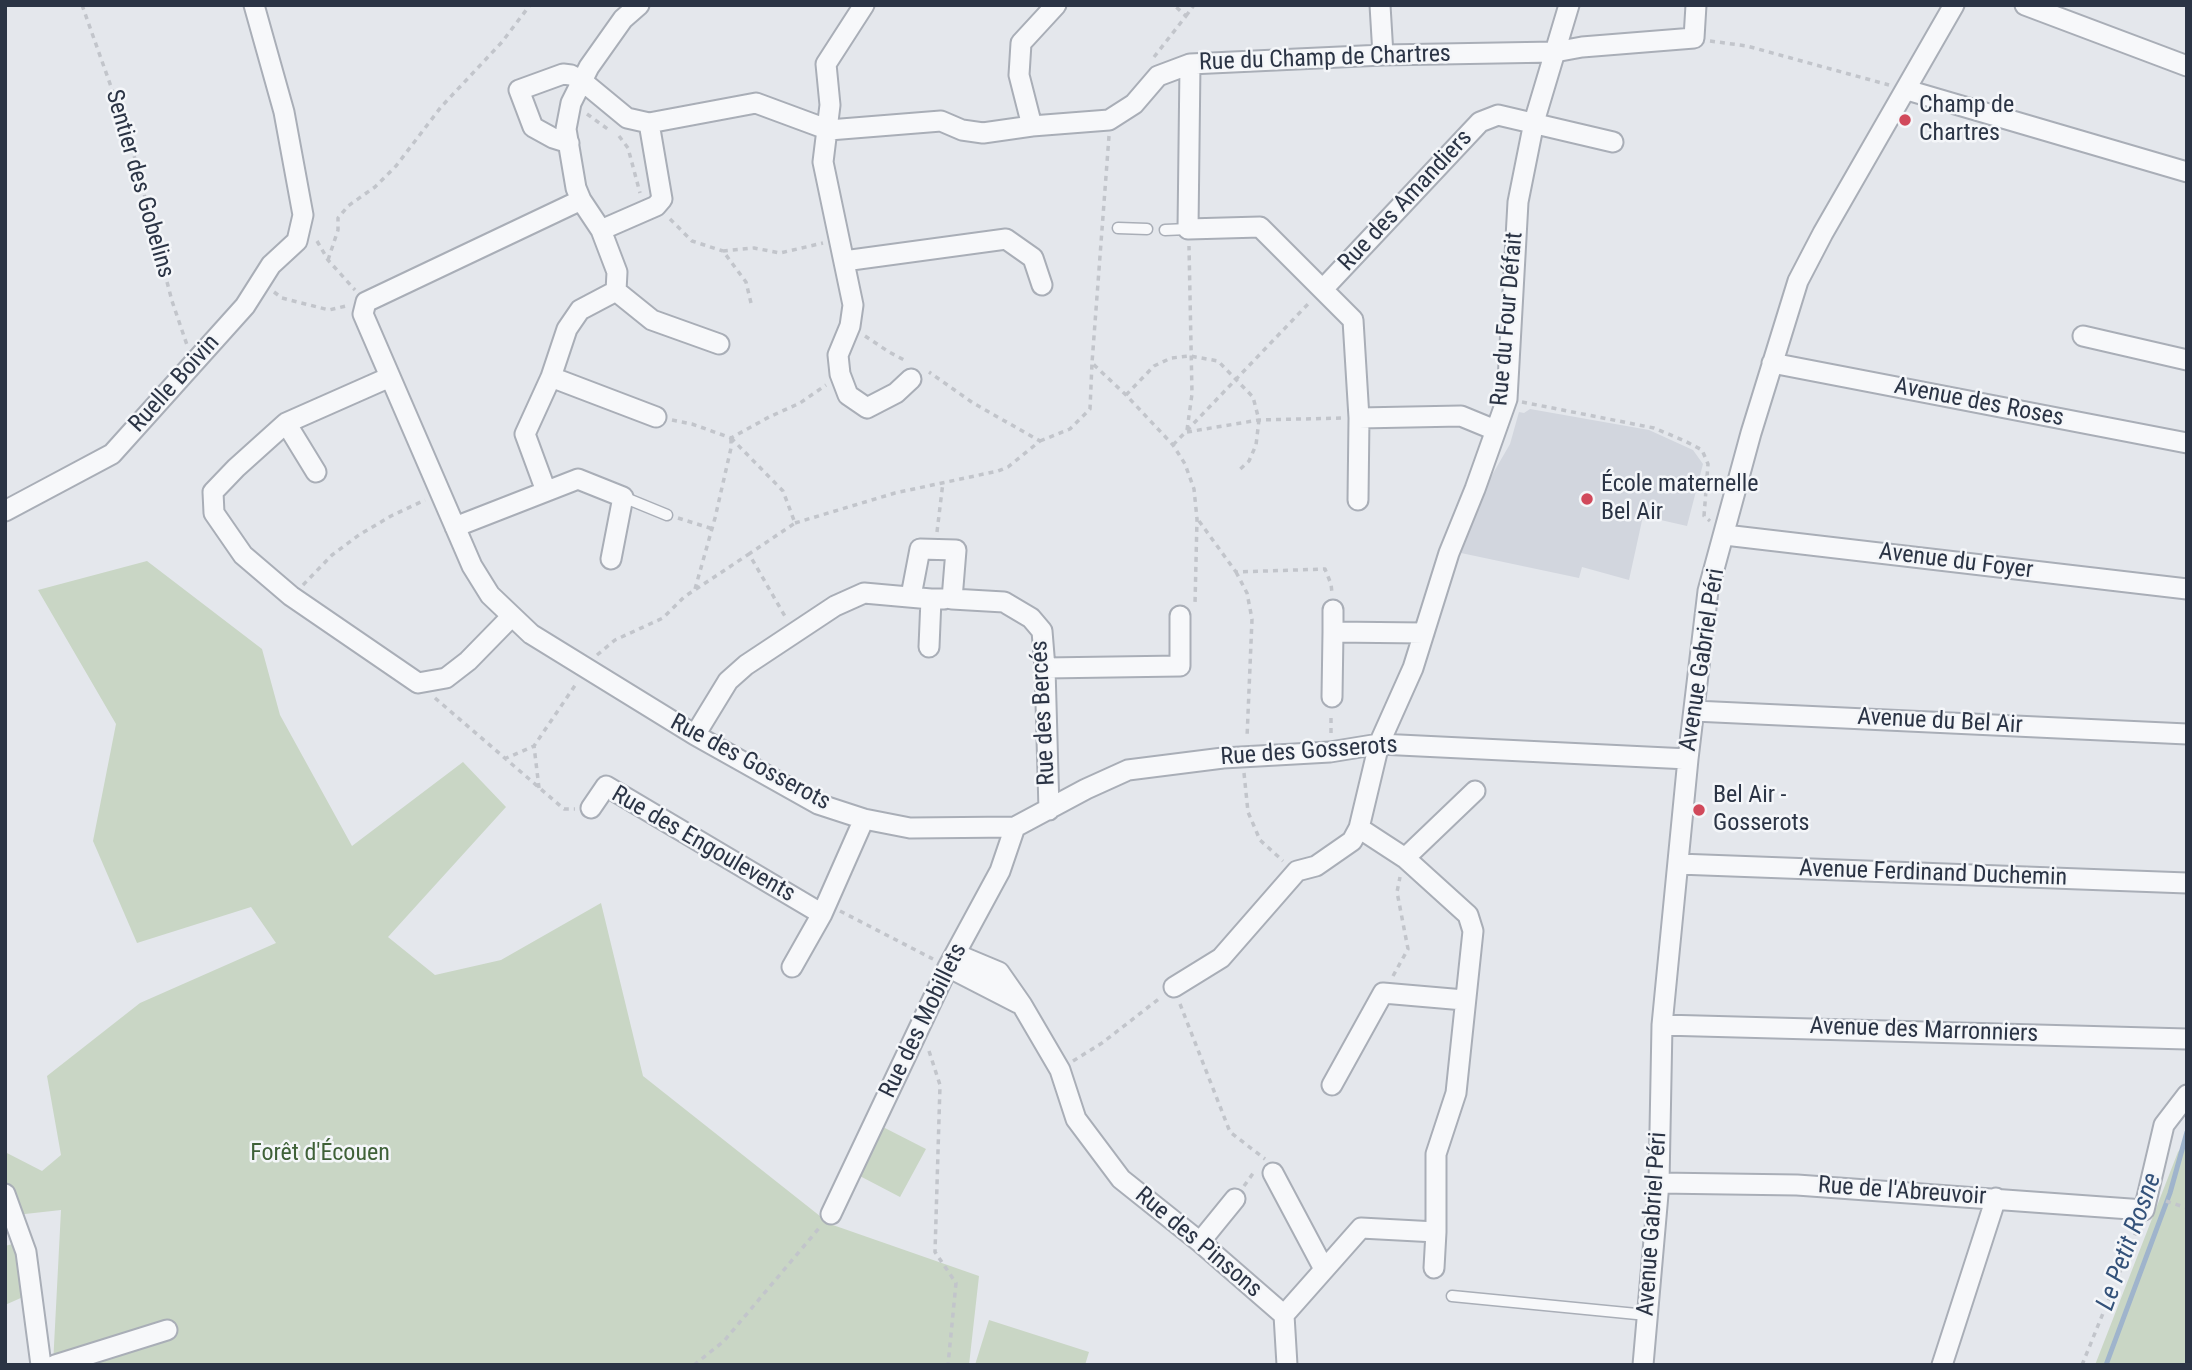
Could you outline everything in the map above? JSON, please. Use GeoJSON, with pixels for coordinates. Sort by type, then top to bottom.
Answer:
{"type":"FeatureCollection","features":[{"type":"Feature","properties":{"kind":"street"},"geometry":{"type":"LineString","coordinates":[[254,5],[284,112],[303,215]]}},
{"type":"Feature","properties":{"kind":"street"},"geometry":{"type":"LineString","coordinates":[[616,291],[617,272],[601,230],[576,188],[566,129],[570,103],[581,80],[624,19],[639,5]]}},
{"type":"Feature","properties":{"kind":"street"},"geometry":{"type":"LineString","coordinates":[[864,5],[826,64],[830,105],[823,162],[853,305],[850,326],[838,355],[840,374],[848,395],[867,408],[896,393],[917,371]]}},
{"type":"Feature","properties":{"kind":"street"},"geometry":{"type":"LineString","coordinates":[[1032,126],[1020,75],[1021,43],[1056,5]]}},
{"type":"Feature","properties":{"kind":"street"},"geometry":{"type":"LineString","coordinates":[[1380,5],[1383,55]]}},
{"type":"Feature","properties":{"kind":"street","name":"Rue du Four Défait"},"geometry":{"type":"LineString","coordinates":[[1379,744],[1413,668],[1448,553],[1475,489],[1507,399],[1518,202],[1534,122],[1569,5]]}},
{"type":"Feature","properties":{"kind":"street"},"geometry":{"type":"LineString","coordinates":[[1694,38],[1696,5]]}},
{"type":"Feature","properties":{"kind":"street","name":"Avenue Gabriel Péri"},"geometry":{"type":"LineString","coordinates":[[1643,1365],[1658,1183],[1662,1025],[1688,759],[1708,591],[1751,433],[1798,281],[1954,5]]}},
{"type":"Feature","properties":{"kind":"street"},"geometry":{"type":"LineString","coordinates":[[2025,5],[2187,66]]}},
{"type":"Feature","properties":{"kind":"street","name":"Rue du Champ de Chartres"},"geometry":{"type":"LineString","coordinates":[[1109,120],[1134,104],[1158,76],[1190,64],[1383,55],[1555,52],[1582,47],[1694,38]]}},
{"type":"Feature","properties":{"kind":"street"},"geometry":{"type":"LineString","coordinates":[[1190,64],[1188,229],[1260,227],[1353,320],[1359,418],[1358,499]]}},
{"type":"Feature","properties":{"kind":"street"},"geometry":{"type":"LineString","coordinates":[[569,143],[533,127],[519,90],[563,74],[581,80],[627,118],[649,122],[756,103],[829,130],[941,121],[962,130],[983,133],[1109,120]]}},
{"type":"Feature","properties":{"kind":"street"},"geometry":{"type":"LineString","coordinates":[[1907,90],[2187,172]]}},
{"type":"Feature","properties":{"kind":"street","name":"Rue des Amandiers"},"geometry":{"type":"LineString","coordinates":[[1323,289],[1480,122],[1498,115],[1613,142]]}},
{"type":"Feature","properties":{"kind":"street"},"geometry":{"type":"LineString","coordinates":[[601,230],[656,206],[662,199],[649,122]]}},
{"type":"Feature","properties":{"kind":"street"},"geometry":{"type":"LineString","coordinates":[[366,302],[582,200]]}},
{"type":"Feature","properties":{"kind":"street","name":"Ruelle Boivin"},"geometry":{"type":"LineString","coordinates":[[5,511],[112,454],[245,306],[271,265],[298,241],[303,215]]}},
{"type":"Feature","properties":{"kind":"street"},"geometry":{"type":"LineString","coordinates":[[844,261],[1006,239],[1034,258],[1042,285]]}},
{"type":"Feature","properties":{"kind":"street"},"geometry":{"type":"LineString","coordinates":[[616,291],[652,320],[719,344]]}},
{"type":"Feature","properties":{"kind":"street"},"geometry":{"type":"LineString","coordinates":[[546,491],[525,434],[551,377],[567,329],[580,310],[616,291]]}},
{"type":"Feature","properties":{"kind":"street","name":"Rue des Gosserots"},"geometry":{"type":"LineString","coordinates":[[366,302],[363,314],[455,527],[490,596],[531,634],[695,735],[818,804],[864,819],[910,828],[1015,827],[1128,770],[1223,758],[1330,752],[1379,744],[1688,759]]}},
{"type":"Feature","properties":{"kind":"street"},"geometry":{"type":"LineString","coordinates":[[2083,335],[2187,360]]}},
{"type":"Feature","properties":{"kind":"street","name":"Avenue des Roses"},"geometry":{"type":"LineString","coordinates":[[1772,363],[2187,443]]}},
{"type":"Feature","properties":{"kind":"street"},"geometry":{"type":"LineString","coordinates":[[390,377],[286,424],[213,492],[214,513],[243,555],[291,596],[418,683],[446,678],[468,661],[511,617]]}},
{"type":"Feature","properties":{"kind":"street"},"geometry":{"type":"LineString","coordinates":[[551,377],[656,417]]}},
{"type":"Feature","properties":{"kind":"street"},"geometry":{"type":"LineString","coordinates":[[1359,418],[1461,416],[1496,430]]}},
{"type":"Feature","properties":{"kind":"street"},"geometry":{"type":"LineString","coordinates":[[286,424],[316,472]]}},
{"type":"Feature","properties":{"kind":"street"},"geometry":{"type":"LineString","coordinates":[[455,527],[578,479],[623,498],[611,559]]}},
{"type":"Feature","properties":{"kind":"street","name":"Avenue du Foyer"},"geometry":{"type":"LineString","coordinates":[[1725,535],[2187,589]]}},
{"type":"Feature","properties":{"kind":"street"},"geometry":{"type":"LineString","coordinates":[[911,596],[920,549],[936,549],[956,551],[952,599]]}},
{"type":"Feature","properties":{"kind":"street","name":"Rue des Bercés"},"geometry":{"type":"LineString","coordinates":[[695,735],[728,681],[746,665],[835,606],[864,593],[1004,603],[1031,618],[1042,631],[1049,810]]}},
{"type":"Feature","properties":{"kind":"street"},"geometry":{"type":"LineString","coordinates":[[929,647],[931,599]]}},
{"type":"Feature","properties":{"kind":"street"},"geometry":{"type":"LineString","coordinates":[[1332,697],[1333,610]]}},
{"type":"Feature","properties":{"kind":"street"},"geometry":{"type":"LineString","coordinates":[[1045,668],[1180,666],[1180,616]]}},
{"type":"Feature","properties":{"kind":"street"},"geometry":{"type":"LineString","coordinates":[[1333,632],[1424,633]]}},
{"type":"Feature","properties":{"kind":"street","name":"Avenue du Bel Air"},"geometry":{"type":"LineString","coordinates":[[1694,711],[2187,734]]}},
{"type":"Feature","properties":{"kind":"street"},"geometry":{"type":"LineString","coordinates":[[1174,987],[1221,958],[1297,871],[1316,866],[1352,841],[1359,828],[1379,744]]}},
{"type":"Feature","properties":{"kind":"street","name":"Rue des Engoulevents"},"geometry":{"type":"LineString","coordinates":[[591,808],[606,786],[824,909]]}},
{"type":"Feature","properties":{"kind":"street"},"geometry":{"type":"LineString","coordinates":[[1405,858],[1475,791]]}},
{"type":"Feature","properties":{"kind":"street","name":"Rue des Engoulevents"},"geometry":{"type":"LineString","coordinates":[[792,967],[824,909],[864,819]]}},
{"type":"Feature","properties":{"kind":"street","name":"Rue des Mobillets"},"geometry":{"type":"LineString","coordinates":[[831,1214],[952,960],[1000,871],[1015,827]]}},
{"type":"Feature","properties":{"kind":"street"},"geometry":{"type":"LineString","coordinates":[[1359,828],[1405,858],[1468,915],[1473,931],[1456,1093],[1437,1154],[1434,1268]]}},
{"type":"Feature","properties":{"kind":"street","name":"Avenue Ferdinand Duchemin"},"geometry":{"type":"LineString","coordinates":[[1678,864],[2187,883]]}},
{"type":"Feature","properties":{"kind":"street","name":"Rue des Pinsons"},"geometry":{"type":"LineString","coordinates":[[952,960],[1022,1005],[1060,1070],[1076,1119],[1121,1179],[1200,1242],[1283,1315],[1361,1228],[1436,1232]]}},
{"type":"Feature","properties":{"kind":"street"},"geometry":{"type":"LineString","coordinates":[[1332,1086],[1383,993],[1464,1000]]}},
{"type":"Feature","properties":{"kind":"street","name":"Avenue des Marronniers"},"geometry":{"type":"LineString","coordinates":[[1662,1025],[2187,1039]]}},
{"type":"Feature","properties":{"kind":"street"},"geometry":{"type":"LineString","coordinates":[[2144,1210],[2164,1125],[2187,1095]]}},
{"type":"Feature","properties":{"kind":"street"},"geometry":{"type":"LineString","coordinates":[[1269,1166],[1324,1269]]}},
{"type":"Feature","properties":{"kind":"street","name":"Rue de l'Abreuvoir"},"geometry":{"type":"LineString","coordinates":[[1658,1183],[1797,1185],[2144,1210]]}},
{"type":"Feature","properties":{"kind":"street"},"geometry":{"type":"LineString","coordinates":[[5,1194],[26,1252],[41,1365]]}},
{"type":"Feature","properties":{"kind":"street"},"geometry":{"type":"LineString","coordinates":[[1942,1365],[1996,1198]]}},
{"type":"Feature","properties":{"kind":"street"},"geometry":{"type":"LineString","coordinates":[[1200,1242],[1235,1199]]}},
{"type":"Feature","properties":{"kind":"street"},"geometry":{"type":"LineString","coordinates":[[1283,1315],[1287,1365]]}},
{"type":"Feature","properties":{"kind":"street"},"geometry":{"type":"LineString","coordinates":[[55,1365],[167,1330]]}},
{"type":"Feature","properties":{"kind":"lane"},"geometry":{"type":"LineString","coordinates":[[1118,228],[1147,229]]}},
{"type":"Feature","properties":{"kind":"lane"},"geometry":{"type":"LineString","coordinates":[[1165,230],[1188,229]]}},
{"type":"Feature","properties":{"kind":"lane"},"geometry":{"type":"LineString","coordinates":[[623,498],[667,515]]}},
{"type":"Feature","properties":{"kind":"lane"},"geometry":{"type":"LineString","coordinates":[[1452,1296],[1647,1315]]}},
{"type":"Feature","properties":{"kind":"path","name":"Sentier des Gobelins"},"geometry":{"type":"LineString","coordinates":[[82,5],[130,140],[172,301],[193,363]]}},
{"type":"Feature","properties":{"kind":"path"},"geometry":{"type":"LineString","coordinates":[[328,260],[338,230],[338,218],[348,206],[375,187],[396,166],[441,107],[502,42],[530,5]]}},
{"type":"Feature","properties":{"kind":"path"},"geometry":{"type":"LineString","coordinates":[[1174,5],[1186,16]]}},
{"type":"Feature","properties":{"kind":"path"},"geometry":{"type":"LineString","coordinates":[[1150,62],[1194,5]]}},
{"type":"Feature","properties":{"kind":"path"},"geometry":{"type":"LineString","coordinates":[[1694,38],[1747,46],[1907,90]]}},
{"type":"Feature","properties":{"kind":"path"},"geometry":{"type":"LineString","coordinates":[[504,759],[534,746],[587,667],[608,645],[663,618],[694,590],[795,523],[895,493],[998,471],[1008,467],[1040,441],[1070,429],[1090,409],[1109,120]]}},
{"type":"Feature","properties":{"kind":"path"},"geometry":{"type":"LineString","coordinates":[[261,280],[282,298],[329,310],[366,302],[328,260],[303,215]]}},
{"type":"Feature","properties":{"kind":"path"},"geometry":{"type":"LineString","coordinates":[[1186,432],[1192,394],[1188,229]]}},
{"type":"Feature","properties":{"kind":"path"},"geometry":{"type":"LineString","coordinates":[[751,303],[746,282],[723,251],[754,248],[780,253],[839,240]]}},
{"type":"Feature","properties":{"kind":"path"},"geometry":{"type":"LineString","coordinates":[[1172,445],[1323,289]]}},
{"type":"Feature","properties":{"kind":"path"},"geometry":{"type":"LineString","coordinates":[[850,326],[917,371],[1040,441]]}},
{"type":"Feature","properties":{"kind":"path"},"geometry":{"type":"LineString","coordinates":[[1126,395],[1154,366],[1171,358],[1190,356],[1217,361],[1254,397],[1259,420],[1256,445],[1249,461],[1237,472]]}},
{"type":"Feature","properties":{"kind":"path"},"geometry":{"type":"LineString","coordinates":[[1092,363],[1172,445],[1185,464],[1194,489],[1197,519],[1195,613],[1180,616]]}},
{"type":"Feature","properties":{"kind":"path"},"geometry":{"type":"LineString","coordinates":[[731,438],[800,404],[840,374]]}},
{"type":"Feature","properties":{"kind":"path"},"geometry":{"type":"LineString","coordinates":[[1507,399],[1654,428],[1702,450],[1708,464],[1704,516],[1725,535]]}},
{"type":"Feature","properties":{"kind":"path"},"geometry":{"type":"LineString","coordinates":[[656,417],[692,424],[731,438],[783,491],[795,523]]}},
{"type":"Feature","properties":{"kind":"path"},"geometry":{"type":"LineString","coordinates":[[1186,432],[1259,420],[1359,418]]}},
{"type":"Feature","properties":{"kind":"path"},"geometry":{"type":"LineString","coordinates":[[694,590],[713,528],[731,438]]}},
{"type":"Feature","properties":{"kind":"path"},"geometry":{"type":"LineString","coordinates":[[936,549],[943,482]]}},
{"type":"Feature","properties":{"kind":"path"},"geometry":{"type":"LineString","coordinates":[[291,596],[332,555],[359,535],[391,516],[440,493]]}},
{"type":"Feature","properties":{"kind":"path"},"geometry":{"type":"LineString","coordinates":[[667,515],[713,528]]}},
{"type":"Feature","properties":{"kind":"path"},"geometry":{"type":"LineString","coordinates":[[1197,519],[1236,572],[1247,593],[1252,619],[1244,776],[1248,812],[1260,840],[1297,871]]}},
{"type":"Feature","properties":{"kind":"path"},"geometry":{"type":"LineString","coordinates":[[749,554],[795,633]]}},
{"type":"Feature","properties":{"kind":"path"},"geometry":{"type":"LineString","coordinates":[[1236,572],[1325,569],[1331,584],[1333,610]]}},
{"type":"Feature","properties":{"kind":"path"},"geometry":{"type":"LineString","coordinates":[[418,683],[564,809],[591,808]]}},
{"type":"Feature","properties":{"kind":"path"},"geometry":{"type":"LineString","coordinates":[[1330,752],[1332,697]]}},
{"type":"Feature","properties":{"kind":"path"},"geometry":{"type":"LineString","coordinates":[[534,746],[539,788]]}},
{"type":"Feature","properties":{"kind":"path"},"geometry":{"type":"LineString","coordinates":[[1383,993],[1408,949],[1397,892],[1405,858]]}},
{"type":"Feature","properties":{"kind":"path"},"geometry":{"type":"LineString","coordinates":[[824,909],[952,960]]}},
{"type":"Feature","properties":{"kind":"path"},"geometry":{"type":"LineString","coordinates":[[1060,1070],[1102,1043],[1174,987],[1230,1132],[1269,1166],[1235,1199]]}},
{"type":"Feature","properties":{"kind":"path"},"geometry":{"type":"LineString","coordinates":[[920,1026],[940,1085],[935,1252],[956,1283],[948,1365]]}},
{"type":"Feature","properties":{"kind":"path"},"geometry":{"type":"LineString","coordinates":[[2164,1200],[2187,1208]]}},
{"type":"Feature","properties":{"kind":"path"},"geometry":{"type":"LineString","coordinates":[[2082,1365],[2144,1210]]}},
{"type":"Feature","properties":{"kind":"path"},"geometry":{"type":"LineString","coordinates":[[694,1365],[724,1341],[831,1214]]}},
{"type":"Feature","properties":{"kind":"shaded area","name":"École maternelle Bel Air"},"geometry":{"type":"Polygon","coordinates":[[[1530,409],[1649,430],[1693,450],[1703,464],[1687,526],[1643,516],[1629,580],[1582,567],[1579,578],[1461,553],[1488,482],[1510,444],[1519,412],[1524,413],[1530,409]]]}},
{"type":"Feature","properties":{"kind":"green space","name":"Forêt d'Écouen"},"geometry":{"type":"Polygon","coordinates":[[[147,561],[262,649],[280,715],[352,846],[463,762],[506,807],[388,937],[435,975],[501,960],[601,903],[643,1076],[830,1224],[979,1276],[969,1365],[53,1365],[61,1210],[16,1215],[5,1181],[5,1152],[42,1171],[61,1155],[47,1076],[140,1003],[276,943],[251,907],[137,943],[93,841],[116,724],[38,590],[147,561]]]}},
{"type":"Feature","properties":{"kind":"green space"},"geometry":{"type":"Polygon","coordinates":[[[881,1126],[926,1149],[900,1197],[856,1174],[881,1126]]]}},
{"type":"Feature","properties":{"kind":"green space"},"geometry":{"type":"Polygon","coordinates":[[[2187,1140],[2187,1365],[2095,1365],[2178,1152],[2187,1140]]]}},
{"type":"Feature","properties":{"kind":"green space"},"geometry":{"type":"Polygon","coordinates":[[[20,1242],[23,1297],[5,1305],[5,1246],[20,1242]]]}},
{"type":"Feature","properties":{"kind":"green space"},"geometry":{"type":"Polygon","coordinates":[[[989,1320],[1089,1352],[1085,1365],[975,1365],[989,1320]]]}},
{"type":"Feature","properties":{"kind":"waterway","name":"Le Petit Rosne"},"geometry":{"type":"LineString","coordinates":[[2106,1365],[2170,1193],[2187,1132]]}},
{"type":"Feature","properties":{"kind":"place","name":"Champ de Chartres"},"geometry":{"type":"Point","coordinates":[1905,120]}},
{"type":"Feature","properties":{"kind":"place","name":"École maternelle Bel Air"},"geometry":{"type":"Point","coordinates":[1587,499]}},
{"type":"Feature","properties":{"kind":"place","name":"Bel Air - Gosserots"},"geometry":{"type":"Point","coordinates":[1699,810]}}]}
